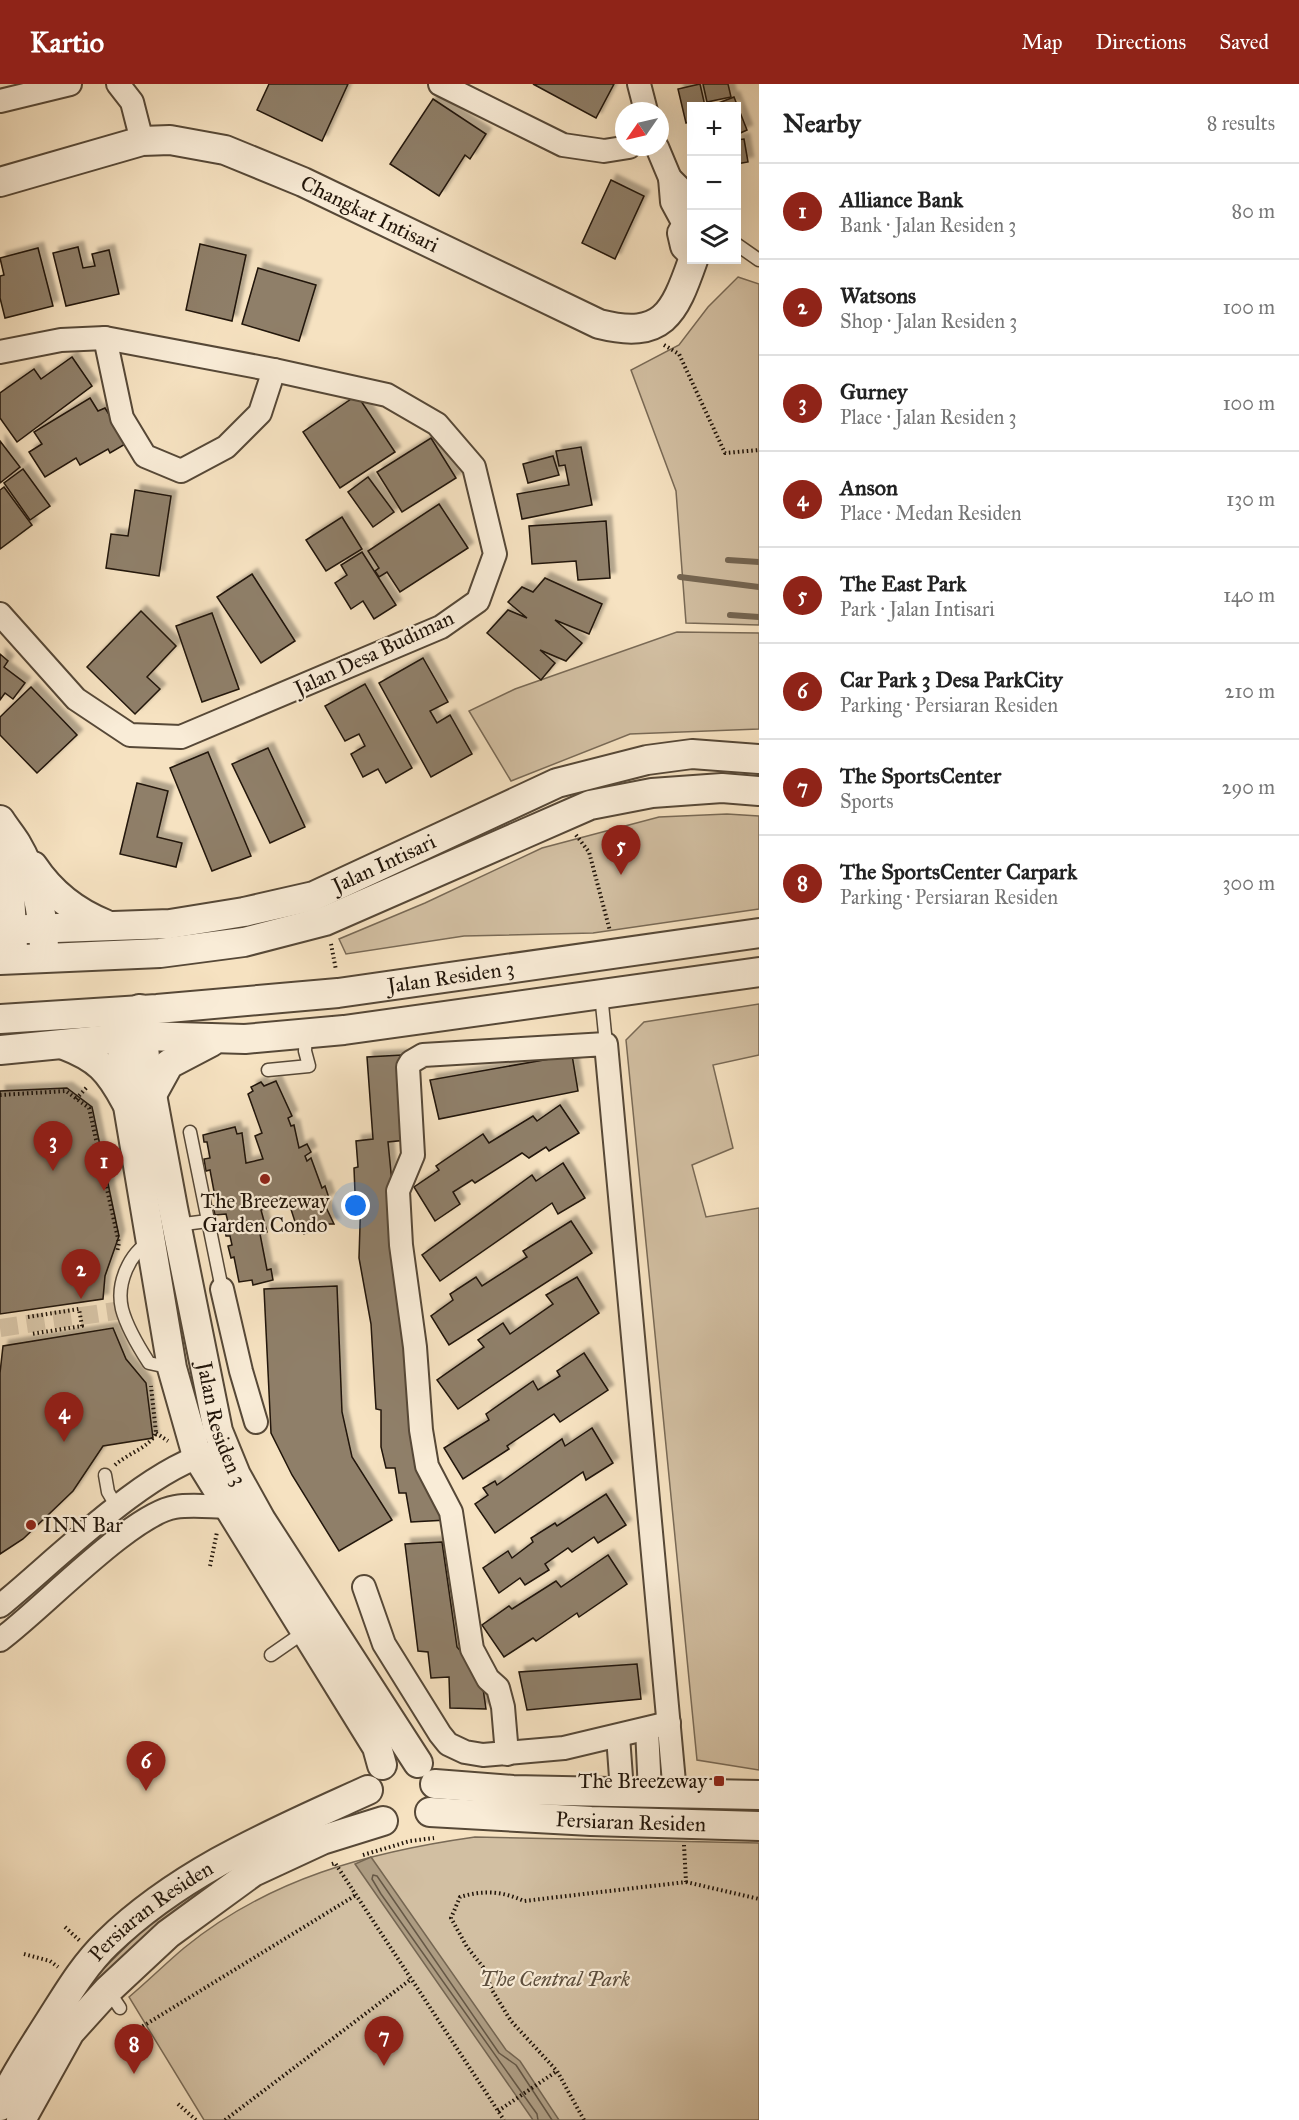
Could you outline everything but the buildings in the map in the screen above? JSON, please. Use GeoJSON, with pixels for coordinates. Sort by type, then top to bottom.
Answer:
{"type":"FeatureCollection","features":[{"type":"Feature","properties":{"kind":"street"},"geometry":{"type":"LineString","coordinates":[[0,101],[70,84]]}},
{"type":"Feature","properties":{"kind":"street"},"geometry":{"type":"LineString","coordinates":[[118,84],[132,102],[142,141]]}},
{"type":"Feature","properties":{"kind":"street"},"geometry":{"type":"LineString","coordinates":[[440,84],[563,145],[604,151],[615,149]]}},
{"type":"Feature","properties":{"kind":"street"},"geometry":{"type":"LineString","coordinates":[[639,84],[644,102]]}},
{"type":"Feature","properties":{"kind":"street","name":"Changkat Intisari"},"geometry":{"type":"LineString","coordinates":[[0,183],[142,141],[170,141],[225,150],[303,182],[599,324],[619,329],[641,329],[658,323],[676,305],[691,264]]}},
{"type":"Feature","properties":{"kind":"street"},"geometry":{"type":"LineString","coordinates":[[661,156],[670,178],[672,202],[687,221]]}},
{"type":"Feature","properties":{"kind":"street"},"geometry":{"type":"LineString","coordinates":[[105,338],[122,417],[145,456],[182,471],[225,447],[260,413],[274,370]]}},
{"type":"Feature","properties":{"kind":"street","name":"Jalan Desa Budiman"},"geometry":{"type":"LineString","coordinates":[[0,352],[62,340],[105,338],[274,370],[387,395],[437,424],[474,467],[495,554],[478,601],[441,627],[181,737],[130,735],[76,699],[0,614]]}},
{"type":"Feature","properties":{"kind":"street","name":"Jalan Intisari"},"geometry":{"type":"LineString","coordinates":[[6,930],[170,924],[244,912],[314,896],[556,783],[647,760],[692,754],[759,759]]}},
{"type":"Feature","properties":{"kind":"street","name":"Jalan Intisari"},"geometry":{"type":"LineString","coordinates":[[7,960],[160,953],[244,942],[326,921],[590,805],[652,793],[722,788],[759,791]]}},
{"type":"Feature","properties":{"kind":"street"},"geometry":{"type":"LineString","coordinates":[[6,842],[57,895],[81,915],[110,926]]}},
{"type":"Feature","properties":{"kind":"street"},"geometry":{"type":"LineString","coordinates":[[6,842],[32,876],[43,928],[45,958]]}},
{"type":"Feature","properties":{"kind":"street"},"geometry":{"type":"LineString","coordinates":[[6,842],[7,960]]}},
{"type":"Feature","properties":{"kind":"street","name":"Jalan Residen 3"},"geometry":{"type":"LineString","coordinates":[[131,1024],[759,933]]}},
{"type":"Feature","properties":{"kind":"street","name":"Jalan Residen 3"},"geometry":{"type":"LineString","coordinates":[[131,1024],[219,1039],[344,1030],[759,972]]}},
{"type":"Feature","properties":{"kind":"street"},"geometry":{"type":"LineString","coordinates":[[0,1019],[131,1024]]}},
{"type":"Feature","properties":{"kind":"street"},"geometry":{"type":"LineString","coordinates":[[0,1050],[64,1045],[131,1024]]}},
{"type":"Feature","properties":{"kind":"street","name":"Jalan Residen 3"},"geometry":{"type":"LineString","coordinates":[[131,1024],[153,1093],[211,1408],[225,1450],[261,1520],[427,1786]]}},
{"type":"Feature","properties":{"kind":"street","name":"Jalan Residen 3"},"geometry":{"type":"LineString","coordinates":[[131,1024],[128,1106],[172,1368],[198,1456],[377,1747],[382,1765]]}},
{"type":"Feature","properties":{"kind":"street"},"geometry":{"type":"LineString","coordinates":[[153,1093],[162,1072],[176,1058],[219,1039]]}},
{"type":"Feature","properties":{"kind":"street"},"geometry":{"type":"LineString","coordinates":[[507,1754],[503,1707],[498,1688],[488,1679],[472,1649],[451,1512],[427,1466],[421,1430],[415,1347],[401,1245],[398,1191],[413,1155],[408,1067],[423,1055],[606,1044],[663,1793]]}},
{"type":"Feature","properties":{"kind":"street"},"geometry":{"type":"LineString","coordinates":[[64,1045],[86,1053],[99,1062],[110,1074],[128,1106]]}},
{"type":"Feature","properties":{"kind":"street"},"geometry":{"type":"LineString","coordinates":[[222,1289],[256,1422]]}},
{"type":"Feature","properties":{"kind":"street"},"geometry":{"type":"LineString","coordinates":[[0,1606],[117,1507],[198,1456],[225,1450]]}},
{"type":"Feature","properties":{"kind":"street"},"geometry":{"type":"LineString","coordinates":[[0,1640],[28,1620],[119,1538],[156,1513],[173,1507],[230,1507]]}},
{"type":"Feature","properties":{"kind":"street"},"geometry":{"type":"LineString","coordinates":[[364,1587],[384,1644],[448,1744],[465,1752],[483,1755],[507,1754],[564,1748],[658,1726]]}},
{"type":"Feature","properties":{"kind":"street"},"geometry":{"type":"LineString","coordinates":[[618,1737],[622,1791]]}},
{"type":"Feature","properties":{"kind":"street"},"geometry":{"type":"LineString","coordinates":[[400,1759],[427,1786],[413,1825],[393,1825],[383,1821],[371,1807],[368,1790],[375,1772],[382,1765],[400,1759]]}},
{"type":"Feature","properties":{"kind":"street","name":"Persiaran Residen"},"geometry":{"type":"LineString","coordinates":[[427,1786],[759,1795]]}},
{"type":"Feature","properties":{"kind":"street","name":"Persiaran Residen"},"geometry":{"type":"LineString","coordinates":[[427,1786],[591,1821],[759,1826]]}},
{"type":"Feature","properties":{"kind":"street","name":"Persiaran Residen"},"geometry":{"type":"LineString","coordinates":[[0,2106],[14,2075],[84,1969],[107,1943],[156,1902],[201,1871],[258,1839],[368,1790]]}},
{"type":"Feature","properties":{"kind":"street","name":"Persiaran Residen"},"geometry":{"type":"LineString","coordinates":[[21,2120],[70,2032],[114,1999],[168,1934],[253,1872],[313,1844],[383,1821]]}},
{"type":"Feature","properties":{"kind":"lane"},"geometry":{"type":"LineString","coordinates":[[741,247],[759,260]]}},
{"type":"Feature","properties":{"kind":"lane"},"geometry":{"type":"LineString","coordinates":[[601,994],[606,1044]]}},
{"type":"Feature","properties":{"kind":"lane"},"geometry":{"type":"LineString","coordinates":[[268,1070],[309,1066],[305,1051],[306,1032]]}},
{"type":"Feature","properties":{"kind":"lane"},"geometry":{"type":"LineString","coordinates":[[190,1132],[222,1289]]}},
{"type":"Feature","properties":{"kind":"lane"},"geometry":{"type":"LineString","coordinates":[[176,1225],[208,1221]]}},
{"type":"Feature","properties":{"kind":"lane"},"geometry":{"type":"LineString","coordinates":[[152,1240],[140,1247],[124,1273],[121,1307],[135,1341],[148,1363],[172,1368]]}},
{"type":"Feature","properties":{"kind":"lane"},"geometry":{"type":"LineString","coordinates":[[105,1475],[108,1492],[117,1507]]}},
{"type":"Feature","properties":{"kind":"lane"},"geometry":{"type":"LineString","coordinates":[[271,1655],[307,1630]]}},
{"type":"Feature","properties":{"kind":"path"},"geometry":{"type":"LineString","coordinates":[[661,343],[679,354],[725,453],[759,450]]}},
{"type":"Feature","properties":{"kind":"path"},"geometry":{"type":"LineString","coordinates":[[572,829],[589,852],[611,934]]}},
{"type":"Feature","properties":{"kind":"path"},"geometry":{"type":"LineString","coordinates":[[331,944],[336,974]]}},
{"type":"Feature","properties":{"kind":"path"},"geometry":{"type":"LineString","coordinates":[[76,1099],[92,1082]]}},
{"type":"Feature","properties":{"kind":"path"},"geometry":{"type":"LineString","coordinates":[[0,1095],[66,1091],[89,1108],[119,1243],[114,1262]]}},
{"type":"Feature","properties":{"kind":"path"},"geometry":{"type":"LineString","coordinates":[[28,1317],[79,1309],[82,1326],[31,1334]]}},
{"type":"Feature","properties":{"kind":"path"},"geometry":{"type":"LineString","coordinates":[[105,1475],[125,1456],[153,1440],[156,1433],[150,1383],[146,1378]]}},
{"type":"Feature","properties":{"kind":"path"},"geometry":{"type":"LineString","coordinates":[[156,1433],[166,1439]]}},
{"type":"Feature","properties":{"kind":"path"},"geometry":{"type":"LineString","coordinates":[[210,1566],[215,1540]]}},
{"type":"Feature","properties":{"kind":"path"},"geometry":{"type":"LineString","coordinates":[[683,1839],[686,1882]]}},
{"type":"Feature","properties":{"kind":"path"},"geometry":{"type":"LineString","coordinates":[[326,1866],[335,1863],[504,2120]]}},
{"type":"Feature","properties":{"kind":"path"},"geometry":{"type":"LineString","coordinates":[[584,2120],[557,2071],[511,2021],[492,1990],[483,1967],[467,1947],[451,1918],[460,1897],[475,1892],[505,1892],[524,1901],[686,1882],[759,1899]]}},
{"type":"Feature","properties":{"kind":"path"},"geometry":{"type":"LineString","coordinates":[[135,2031],[356,1895]]}},
{"type":"Feature","properties":{"kind":"path"},"geometry":{"type":"LineString","coordinates":[[24,1954],[50,1961],[63,1976]]}},
{"type":"Feature","properties":{"kind":"path"},"geometry":{"type":"LineString","coordinates":[[225,2120],[410,1980]]}},
{"type":"Feature","properties":{"kind":"path"},"geometry":{"type":"LineString","coordinates":[[498,2111],[557,2071]]}},
{"type":"Feature","properties":{"kind":"path"},"geometry":{"type":"LineString","coordinates":[[178,2104],[196,2120]]}},
{"type":"Feature","properties":{"kind":"green space"},"geometry":{"type":"Polygon","coordinates":[[[738,277],[759,284],[759,625],[686,623],[676,491],[631,370],[679,345],[708,307],[738,277]]]}},
{"type":"Feature","properties":{"kind":"green space"},"geometry":{"type":"Polygon","coordinates":[[[677,632],[759,633],[759,729],[630,734],[511,781],[469,711],[515,689],[677,632]]]}},
{"type":"Feature","properties":{"kind":"green space"},"geometry":{"type":"Polygon","coordinates":[[[727,814],[759,816],[759,909],[593,933],[464,936],[346,954],[339,939],[425,903],[542,848],[659,817],[727,814]]]}},
{"type":"Feature","properties":{"kind":"green space"},"geometry":{"type":"Polygon","coordinates":[[[759,1004],[759,1055],[713,1065],[733,1148],[692,1165],[706,1217],[759,1208],[759,1770],[697,1760],[626,1040],[644,1022],[759,1004]]]}},
{"type":"Feature","properties":{"kind":"green space","name":"The Central Park"},"geometry":{"type":"Polygon","coordinates":[[[475,1837],[759,1843],[759,2120],[204,2120],[129,1997],[184,1948],[216,1924],[285,1887],[321,1872],[358,1861],[436,1843],[475,1837]]]}},
{"type":"Feature","properties":{"kind":"green space"},"geometry":{"type":"Polygon","coordinates":[[[224,1874],[160,1925],[11,2120],[5,2120],[90,1982],[160,1913],[224,1874]]]}},
{"type":"Feature","properties":{"kind":"water"},"geometry":{"type":"Polygon","coordinates":[[[371,1857],[506,2050],[520,2061],[559,2120],[533,2120],[355,1864],[371,1857]]]}},
{"type":"Feature","properties":{"kind":"waterway"},"geometry":{"type":"LineString","coordinates":[[728,560],[759,562]]}},
{"type":"Feature","properties":{"kind":"waterway"},"geometry":{"type":"LineString","coordinates":[[680,577],[759,587]]}},
{"type":"Feature","properties":{"kind":"waterway"},"geometry":{"type":"LineString","coordinates":[[730,615],[759,617]]}},
{"type":"Feature","properties":{"kind":"tunnel"},"geometry":{"type":"LineString","coordinates":[[0,1328],[122,1310]]}},
{"type":"Feature","properties":{"kind":"place","name":"The East Park"},"geometry":{"type":"Point","coordinates":[621,875]}},
{"type":"Feature","properties":{"kind":"place","name":"Gurney"},"geometry":{"type":"Point","coordinates":[53,1171]}},
{"type":"Feature","properties":{"kind":"place","name":"The Breezeway Garden Condo"},"geometry":{"type":"Point","coordinates":[265,1179]}},
{"type":"Feature","properties":{"kind":"place","name":"Alliance Bank"},"geometry":{"type":"Point","coordinates":[104,1191]}},
{"type":"Feature","properties":{"kind":"place","name":"Watsons"},"geometry":{"type":"Point","coordinates":[81,1299]}},
{"type":"Feature","properties":{"kind":"place","name":"Anson"},"geometry":{"type":"Point","coordinates":[64,1442]}},
{"type":"Feature","properties":{"kind":"place","name":"INN Bar"},"geometry":{"type":"Point","coordinates":[31,1525]}},
{"type":"Feature","properties":{"kind":"place","name":"The Breezeway"},"geometry":{"type":"Point","coordinates":[719,1781]}},
{"type":"Feature","properties":{"kind":"place","name":"Car Park 3 Desa ParkCity"},"geometry":{"type":"Point","coordinates":[146,1791]}},
{"type":"Feature","properties":{"kind":"place","name":"The SportsCenter"},"geometry":{"type":"Point","coordinates":[384,2066]}},
{"type":"Feature","properties":{"kind":"place","name":"The SportsCenter Carpark"},"geometry":{"type":"Point","coordinates":[134,2074]}}]}
